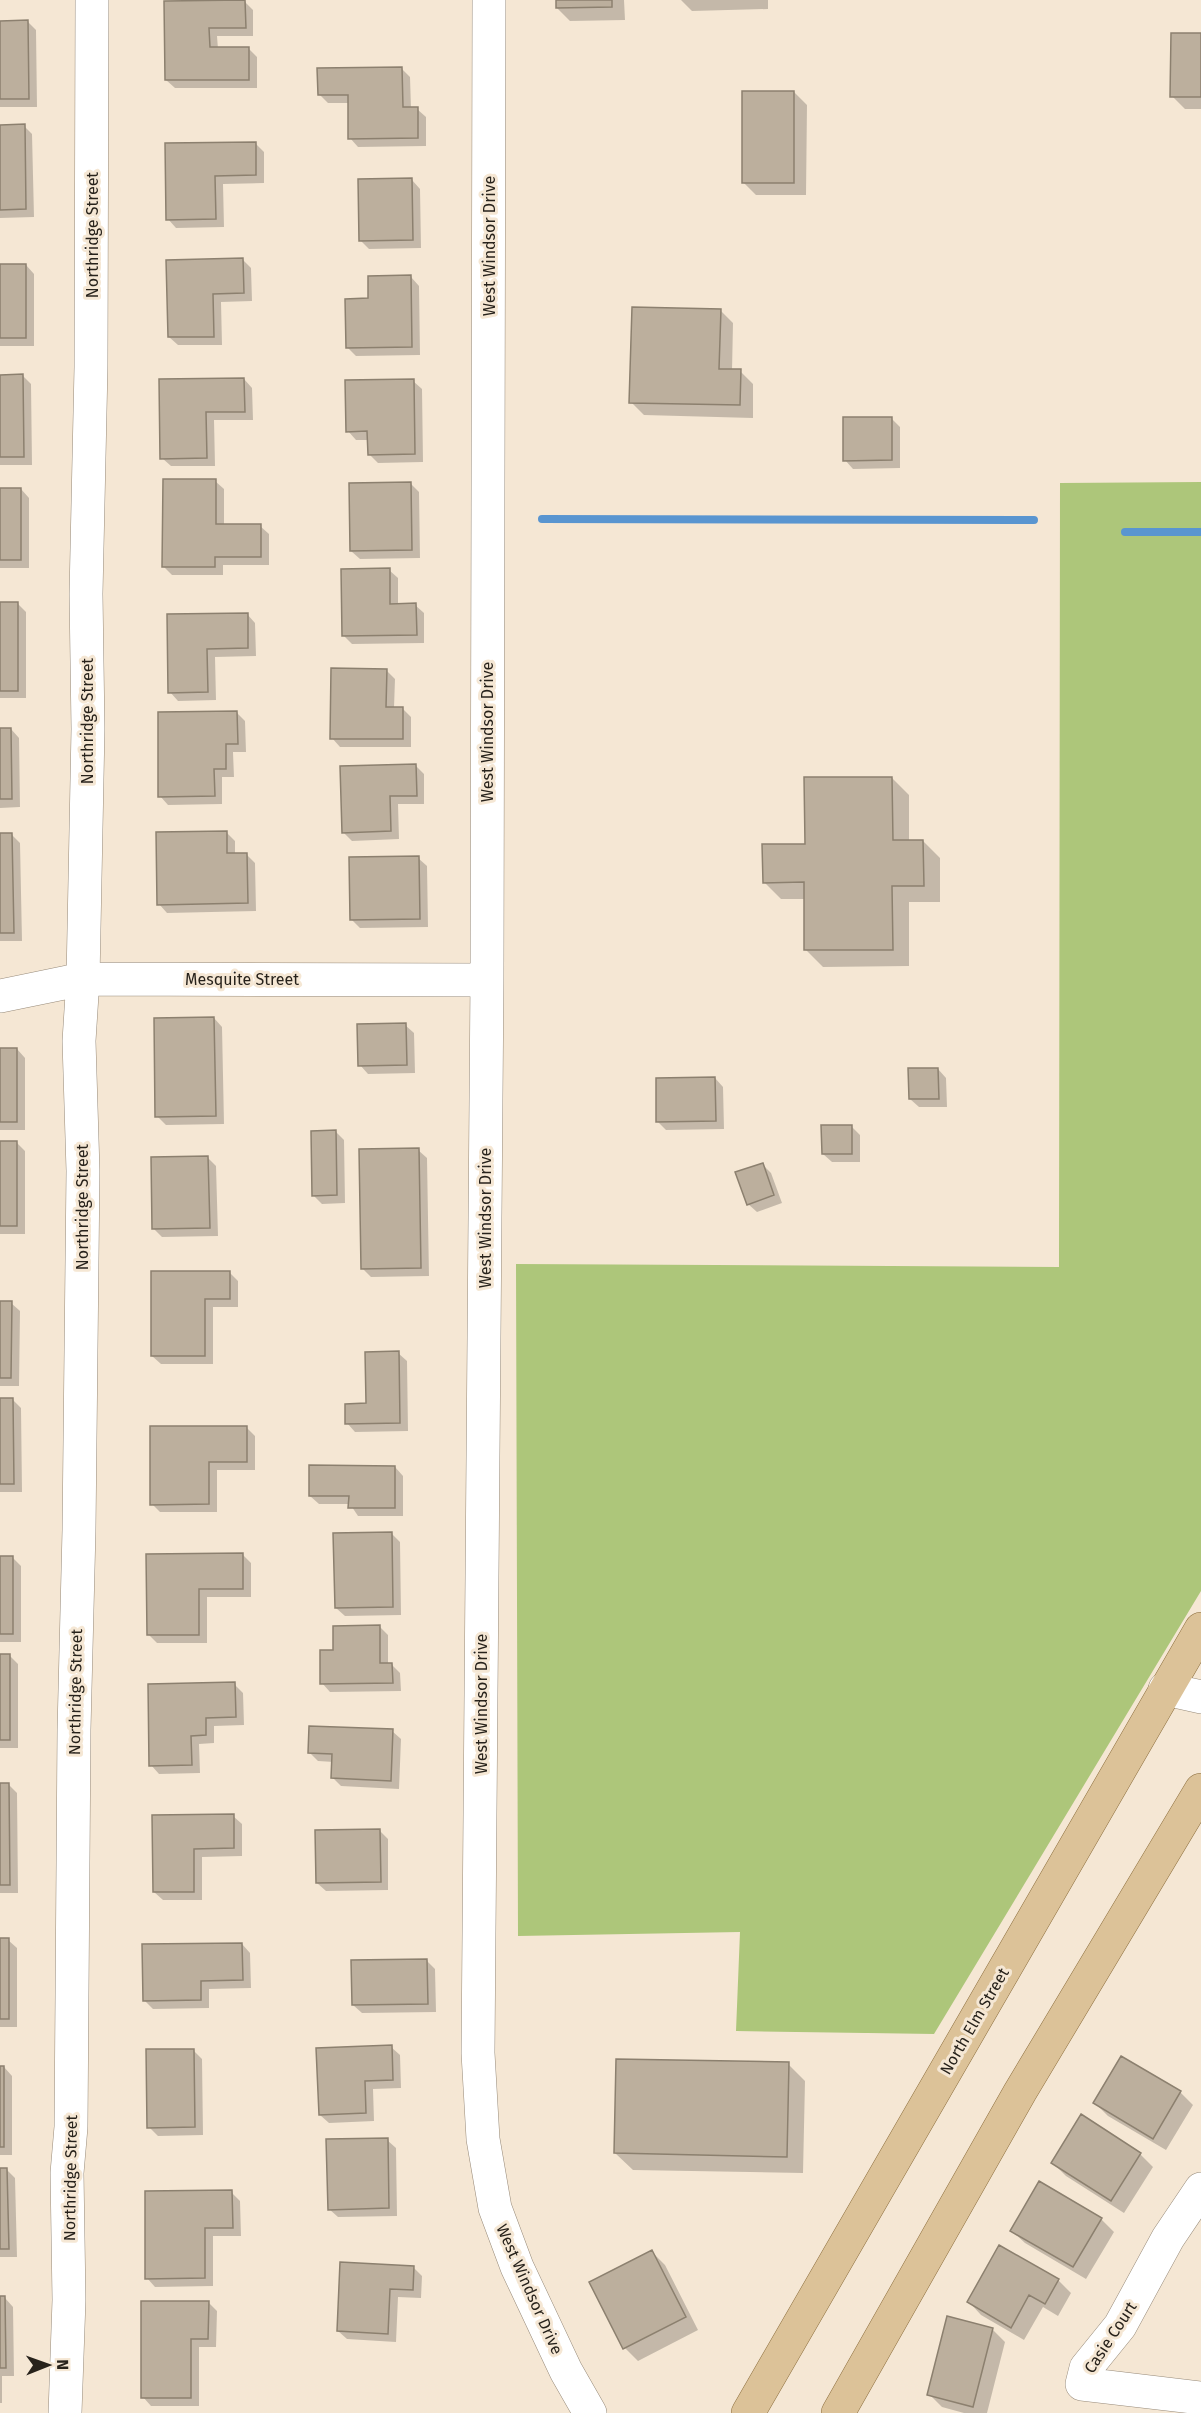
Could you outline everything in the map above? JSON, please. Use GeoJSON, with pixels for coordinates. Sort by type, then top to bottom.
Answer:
{"type":"FeatureCollection","features":[{"type":"Feature","properties":{"kind":"main road","name":"North Elm Street"},"geometry":{"type":"LineString","coordinates":[[748,2413],[1201,1629]]}},
{"type":"Feature","properties":{"kind":"main road"},"geometry":{"type":"LineString","coordinates":[[838,2413],[1020,2092],[1201,1790]]}},
{"type":"Feature","properties":{"kind":"street","name":"Northridge Street"},"geometry":{"type":"LineString","coordinates":[[65,2413],[69,2300],[67,2173],[71,2127],[74,1742],[82,1279],[83,1172],[80,1041],[88,729],[86,594],[91,367],[92,0]]}},
{"type":"Feature","properties":{"kind":"street","name":"West Windsor Drive"},"geometry":{"type":"LineString","coordinates":[[489,0],[487,980],[478,2053],[483,2139],[495,2208],[517,2267],[566,2371],[590,2413]]}},
{"type":"Feature","properties":{"kind":"street","name":"Mesquite Street"},"geometry":{"type":"LineString","coordinates":[[0,996],[83,979],[487,980]]}},
{"type":"Feature","properties":{"kind":"street"},"geometry":{"type":"LineString","coordinates":[[1165,1689],[1201,1697]]}},
{"type":"Feature","properties":{"kind":"street","name":"Casie Court"},"geometry":{"type":"LineString","coordinates":[[1201,2189],[1168,2238],[1120,2326],[1086,2368],[1082,2384],[1201,2398]]}},
{"type":"Feature","properties":{"kind":"green space"},"geometry":{"type":"Polygon","coordinates":[[[1201,482],[1201,1591],[934,2034],[736,2031],[740,1932],[518,1936],[516,1264],[1059,1267],[1060,483],[1201,482]]]}},
{"type":"Feature","properties":{"kind":"building"},"geometry":{"type":"Polygon","coordinates":[[[245,0],[246,28],[209,28],[210,47],[249,47],[249,80],[165,80],[164,1],[245,0]]]}},
{"type":"Feature","properties":{"kind":"building"},"geometry":{"type":"Polygon","coordinates":[[[556,0],[612,0],[612,7],[556,8],[556,0]]]}},
{"type":"Feature","properties":{"kind":"building"},"geometry":{"type":"Polygon","coordinates":[[[28,20],[29,99],[0,99],[0,21],[28,20]]]}},
{"type":"Feature","properties":{"kind":"building"},"geometry":{"type":"Polygon","coordinates":[[[1171,33],[1201,33],[1201,97],[1170,97],[1171,33]]]}},
{"type":"Feature","properties":{"kind":"building"},"geometry":{"type":"Polygon","coordinates":[[[402,67],[403,107],[418,107],[418,138],[348,139],[348,95],[318,95],[317,68],[402,67]]]}},
{"type":"Feature","properties":{"kind":"building"},"geometry":{"type":"Polygon","coordinates":[[[742,91],[794,91],[794,183],[742,183],[742,91]]]}},
{"type":"Feature","properties":{"kind":"building"},"geometry":{"type":"Polygon","coordinates":[[[25,124],[26,209],[0,210],[0,125],[25,124]]]}},
{"type":"Feature","properties":{"kind":"building"},"geometry":{"type":"Polygon","coordinates":[[[256,142],[256,175],[215,176],[216,219],[166,220],[165,143],[256,142]]]}},
{"type":"Feature","properties":{"kind":"building"},"geometry":{"type":"Polygon","coordinates":[[[412,178],[413,240],[359,241],[358,179],[412,178]]]}},
{"type":"Feature","properties":{"kind":"building"},"geometry":{"type":"Polygon","coordinates":[[[243,258],[244,293],[213,294],[214,337],[168,337],[166,260],[243,258]]]}},
{"type":"Feature","properties":{"kind":"building"},"geometry":{"type":"Polygon","coordinates":[[[0,264],[26,264],[26,338],[0,338],[0,264]]]}},
{"type":"Feature","properties":{"kind":"building"},"geometry":{"type":"Polygon","coordinates":[[[411,275],[412,347],[346,348],[345,299],[368,298],[368,276],[411,275]]]}},
{"type":"Feature","properties":{"kind":"building"},"geometry":{"type":"Polygon","coordinates":[[[632,307],[721,309],[719,369],[741,369],[740,405],[629,403],[632,307]]]}},
{"type":"Feature","properties":{"kind":"building"},"geometry":{"type":"Polygon","coordinates":[[[23,374],[24,457],[0,457],[0,375],[23,374]]]}},
{"type":"Feature","properties":{"kind":"building"},"geometry":{"type":"Polygon","coordinates":[[[244,378],[245,412],[206,412],[207,458],[160,459],[159,379],[244,378]]]}},
{"type":"Feature","properties":{"kind":"building"},"geometry":{"type":"Polygon","coordinates":[[[414,379],[415,454],[368,455],[367,431],[346,432],[345,380],[414,379]]]}},
{"type":"Feature","properties":{"kind":"building"},"geometry":{"type":"Polygon","coordinates":[[[843,417],[892,417],[892,460],[843,461],[843,417]]]}},
{"type":"Feature","properties":{"kind":"building"},"geometry":{"type":"Polygon","coordinates":[[[163,479],[216,479],[216,524],[261,524],[261,557],[215,557],[215,567],[162,567],[163,479]]]}},
{"type":"Feature","properties":{"kind":"building"},"geometry":{"type":"Polygon","coordinates":[[[411,482],[412,550],[350,551],[349,483],[411,482]]]}},
{"type":"Feature","properties":{"kind":"building"},"geometry":{"type":"Polygon","coordinates":[[[0,488],[21,488],[21,560],[0,560],[0,488]]]}},
{"type":"Feature","properties":{"kind":"building"},"geometry":{"type":"Polygon","coordinates":[[[390,568],[390,604],[416,603],[417,635],[342,636],[341,569],[390,568]]]}},
{"type":"Feature","properties":{"kind":"building"},"geometry":{"type":"Polygon","coordinates":[[[0,602],[18,602],[18,691],[0,691],[0,602]]]}},
{"type":"Feature","properties":{"kind":"building"},"geometry":{"type":"Polygon","coordinates":[[[248,613],[248,648],[207,649],[208,692],[168,693],[167,614],[248,613]]]}},
{"type":"Feature","properties":{"kind":"building"},"geometry":{"type":"Polygon","coordinates":[[[331,668],[387,669],[386,707],[403,707],[403,739],[330,739],[331,668]]]}},
{"type":"Feature","properties":{"kind":"building"},"geometry":{"type":"Polygon","coordinates":[[[237,711],[238,744],[226,744],[226,769],[214,769],[215,796],[158,797],[158,712],[237,711]]]}},
{"type":"Feature","properties":{"kind":"building"},"geometry":{"type":"Polygon","coordinates":[[[0,728],[11,728],[12,799],[0,799],[0,728]]]}},
{"type":"Feature","properties":{"kind":"building"},"geometry":{"type":"Polygon","coordinates":[[[416,764],[417,796],[390,796],[391,831],[342,833],[340,766],[416,764]]]}},
{"type":"Feature","properties":{"kind":"building"},"geometry":{"type":"Polygon","coordinates":[[[804,777],[892,777],[893,840],[923,840],[924,886],[892,886],[893,950],[804,950],[804,882],[763,883],[762,844],[805,844],[804,777]]]}},
{"type":"Feature","properties":{"kind":"building"},"geometry":{"type":"Polygon","coordinates":[[[227,831],[227,853],[247,853],[248,903],[157,905],[156,832],[227,831]]]}},
{"type":"Feature","properties":{"kind":"building"},"geometry":{"type":"Polygon","coordinates":[[[0,833],[12,833],[14,933],[0,933],[0,833]]]}},
{"type":"Feature","properties":{"kind":"building"},"geometry":{"type":"Polygon","coordinates":[[[419,856],[420,919],[350,920],[349,857],[419,856]]]}},
{"type":"Feature","properties":{"kind":"building"},"geometry":{"type":"Polygon","coordinates":[[[214,1017],[216,1116],[155,1117],[154,1018],[214,1017]]]}},
{"type":"Feature","properties":{"kind":"building"},"geometry":{"type":"Polygon","coordinates":[[[406,1023],[407,1065],[358,1066],[357,1024],[406,1023]]]}},
{"type":"Feature","properties":{"kind":"building"},"geometry":{"type":"Polygon","coordinates":[[[0,1048],[17,1048],[17,1122],[0,1122],[0,1048]]]}},
{"type":"Feature","properties":{"kind":"building"},"geometry":{"type":"Polygon","coordinates":[[[908,1068],[938,1068],[939,1099],[909,1099],[908,1068]]]}},
{"type":"Feature","properties":{"kind":"building"},"geometry":{"type":"Polygon","coordinates":[[[715,1077],[716,1121],[656,1122],[656,1078],[715,1077]]]}},
{"type":"Feature","properties":{"kind":"building"},"geometry":{"type":"Polygon","coordinates":[[[821,1125],[852,1125],[852,1154],[822,1154],[821,1125]]]}},
{"type":"Feature","properties":{"kind":"building"},"geometry":{"type":"Polygon","coordinates":[[[336,1130],[337,1195],[312,1196],[311,1131],[336,1130]]]}},
{"type":"Feature","properties":{"kind":"building"},"geometry":{"type":"Polygon","coordinates":[[[0,1141],[17,1141],[17,1226],[0,1226],[0,1141]]]}},
{"type":"Feature","properties":{"kind":"building"},"geometry":{"type":"Polygon","coordinates":[[[419,1148],[421,1268],[361,1269],[359,1149],[419,1148]]]}},
{"type":"Feature","properties":{"kind":"building"},"geometry":{"type":"Polygon","coordinates":[[[208,1156],[210,1228],[152,1229],[151,1157],[208,1156]]]}},
{"type":"Feature","properties":{"kind":"building"},"geometry":{"type":"Polygon","coordinates":[[[763,1163],[774,1195],[747,1205],[735,1172],[763,1163]]]}},
{"type":"Feature","properties":{"kind":"building"},"geometry":{"type":"Polygon","coordinates":[[[151,1271],[230,1271],[230,1299],[205,1299],[205,1356],[151,1356],[151,1271]]]}},
{"type":"Feature","properties":{"kind":"building"},"geometry":{"type":"Polygon","coordinates":[[[0,1301],[12,1301],[11,1378],[0,1378],[0,1301]]]}},
{"type":"Feature","properties":{"kind":"building"},"geometry":{"type":"Polygon","coordinates":[[[399,1351],[400,1423],[345,1424],[345,1404],[366,1403],[365,1352],[399,1351]]]}},
{"type":"Feature","properties":{"kind":"building"},"geometry":{"type":"Polygon","coordinates":[[[0,1398],[13,1398],[14,1484],[0,1484],[0,1398]]]}},
{"type":"Feature","properties":{"kind":"building"},"geometry":{"type":"Polygon","coordinates":[[[150,1426],[247,1426],[247,1462],[209,1462],[209,1504],[150,1505],[150,1426]]]}},
{"type":"Feature","properties":{"kind":"building"},"geometry":{"type":"Polygon","coordinates":[[[309,1465],[395,1466],[395,1508],[348,1508],[349,1496],[309,1496],[309,1465]]]}},
{"type":"Feature","properties":{"kind":"building"},"geometry":{"type":"Polygon","coordinates":[[[392,1532],[393,1607],[335,1608],[333,1533],[392,1532]]]}},
{"type":"Feature","properties":{"kind":"building"},"geometry":{"type":"Polygon","coordinates":[[[243,1553],[243,1589],[199,1589],[199,1635],[147,1635],[146,1554],[243,1553]]]}},
{"type":"Feature","properties":{"kind":"building"},"geometry":{"type":"Polygon","coordinates":[[[0,1556],[13,1556],[13,1634],[0,1634],[0,1556]]]}},
{"type":"Feature","properties":{"kind":"building"},"geometry":{"type":"Polygon","coordinates":[[[380,1625],[380,1663],[392,1663],[393,1683],[320,1684],[320,1650],[333,1650],[333,1626],[380,1625]]]}},
{"type":"Feature","properties":{"kind":"building"},"geometry":{"type":"Polygon","coordinates":[[[0,1654],[10,1654],[10,1740],[0,1740],[0,1654]]]}},
{"type":"Feature","properties":{"kind":"building"},"geometry":{"type":"Polygon","coordinates":[[[235,1682],[236,1717],[206,1718],[206,1735],[191,1736],[192,1765],[149,1766],[148,1684],[235,1682]]]}},
{"type":"Feature","properties":{"kind":"building"},"geometry":{"type":"Polygon","coordinates":[[[309,1726],[393,1729],[391,1781],[331,1778],[332,1754],[308,1753],[309,1726]]]}},
{"type":"Feature","properties":{"kind":"building"},"geometry":{"type":"Polygon","coordinates":[[[0,1783],[9,1783],[10,1885],[0,1885],[0,1783]]]}},
{"type":"Feature","properties":{"kind":"building"},"geometry":{"type":"Polygon","coordinates":[[[234,1814],[234,1848],[194,1849],[194,1892],[153,1892],[152,1815],[234,1814]]]}},
{"type":"Feature","properties":{"kind":"building"},"geometry":{"type":"Polygon","coordinates":[[[380,1829],[381,1882],[316,1883],[315,1830],[380,1829]]]}},
{"type":"Feature","properties":{"kind":"building"},"geometry":{"type":"Polygon","coordinates":[[[0,1938],[9,1938],[9,2019],[0,2019],[0,1938]]]}},
{"type":"Feature","properties":{"kind":"building"},"geometry":{"type":"Polygon","coordinates":[[[242,1943],[243,1980],[201,1981],[201,2000],[143,2001],[142,1944],[242,1943]]]}},
{"type":"Feature","properties":{"kind":"building"},"geometry":{"type":"Polygon","coordinates":[[[427,1959],[428,2004],[352,2005],[351,1960],[427,1959]]]}},
{"type":"Feature","properties":{"kind":"building"},"geometry":{"type":"Polygon","coordinates":[[[392,2045],[393,2080],[365,2081],[366,2113],[319,2115],[316,2048],[392,2045]]]}},
{"type":"Feature","properties":{"kind":"building"},"geometry":{"type":"Polygon","coordinates":[[[146,2049],[194,2049],[195,2127],[147,2128],[146,2049]]]}},
{"type":"Feature","properties":{"kind":"building"},"geometry":{"type":"Polygon","coordinates":[[[1121,2056],[1181,2091],[1153,2139],[1093,2103],[1121,2056]]]}},
{"type":"Feature","properties":{"kind":"building"},"geometry":{"type":"Polygon","coordinates":[[[616,2059],[789,2062],[787,2157],[614,2153],[616,2059]]]}},
{"type":"Feature","properties":{"kind":"building"},"geometry":{"type":"Polygon","coordinates":[[[0,2066],[4,2066],[4,2147],[0,2147],[0,2066]]]}},
{"type":"Feature","properties":{"kind":"building"},"geometry":{"type":"Polygon","coordinates":[[[1081,2114],[1141,2153],[1111,2201],[1051,2163],[1081,2114]]]}},
{"type":"Feature","properties":{"kind":"building"},"geometry":{"type":"Polygon","coordinates":[[[388,2138],[389,2208],[328,2210],[326,2139],[388,2138]]]}},
{"type":"Feature","properties":{"kind":"building"},"geometry":{"type":"Polygon","coordinates":[[[0,2168],[7,2168],[9,2249],[0,2249],[0,2168]]]}},
{"type":"Feature","properties":{"kind":"building"},"geometry":{"type":"Polygon","coordinates":[[[1039,2181],[1102,2218],[1073,2267],[1010,2231],[1039,2181]]]}},
{"type":"Feature","properties":{"kind":"building"},"geometry":{"type":"Polygon","coordinates":[[[232,2190],[233,2228],[205,2228],[205,2278],[145,2279],[145,2191],[232,2190]]]}},
{"type":"Feature","properties":{"kind":"building"},"geometry":{"type":"Polygon","coordinates":[[[999,2245],[1059,2279],[1045,2304],[1029,2295],[1011,2328],[967,2302],[999,2245]]]}},
{"type":"Feature","properties":{"kind":"building"},"geometry":{"type":"Polygon","coordinates":[[[652,2250],[686,2317],[623,2349],[589,2282],[652,2250]]]}},
{"type":"Feature","properties":{"kind":"building"},"geometry":{"type":"Polygon","coordinates":[[[340,2262],[414,2266],[413,2290],[390,2289],[388,2334],[337,2331],[340,2262]]]}},
{"type":"Feature","properties":{"kind":"building"},"geometry":{"type":"Polygon","coordinates":[[[0,2296],[5,2296],[6,2368],[0,2368],[0,2296]]]}},
{"type":"Feature","properties":{"kind":"building"},"geometry":{"type":"Polygon","coordinates":[[[141,2301],[209,2301],[208,2339],[191,2339],[191,2398],[141,2398],[141,2301]]]}},
{"type":"Feature","properties":{"kind":"building"},"geometry":{"type":"Polygon","coordinates":[[[947,2316],[993,2328],[973,2407],[927,2395],[947,2316]]]}},
{"type":"Feature","properties":{"kind":"waterway"},"geometry":{"type":"LineString","coordinates":[[542,519],[1034,520]]}},
{"type":"Feature","properties":{"kind":"waterway"},"geometry":{"type":"LineString","coordinates":[[1125,532],[1201,532]]}}]}
